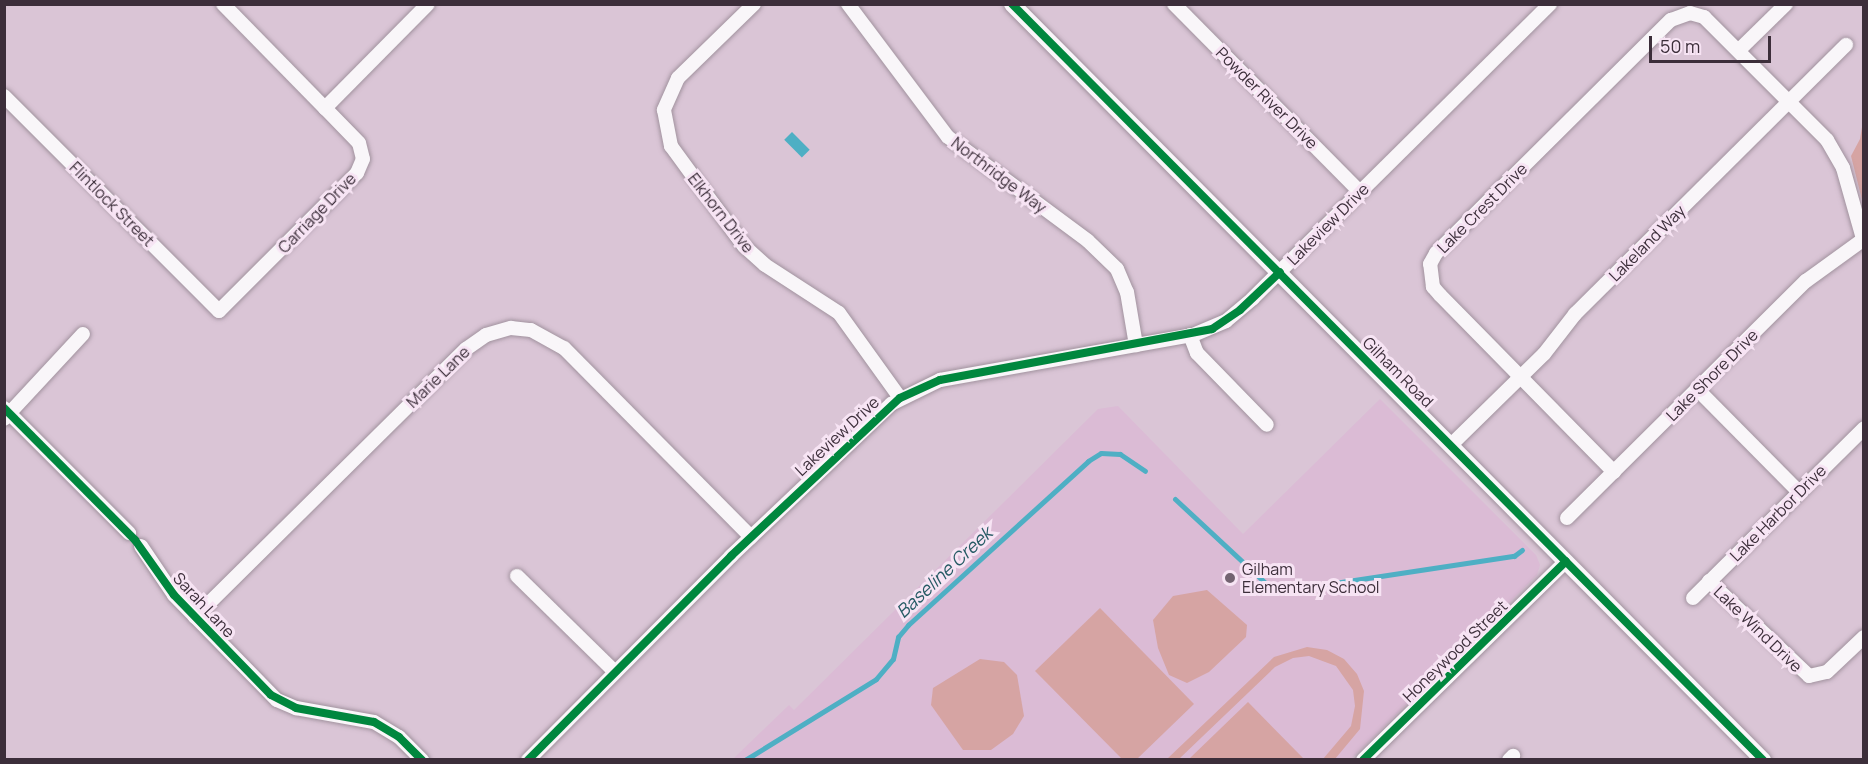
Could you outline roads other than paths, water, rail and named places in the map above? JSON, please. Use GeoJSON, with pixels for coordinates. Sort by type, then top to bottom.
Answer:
{"type":"FeatureCollection","features":[{"type":"Feature","properties":{"kind":"street","name":"Carriage Drive"},"geometry":{"type":"LineString","coordinates":[[219,311],[361,167],[359,143],[223,4]]}},
{"type":"Feature","properties":{"kind":"street"},"geometry":{"type":"LineString","coordinates":[[326,108],[429,4]]}},
{"type":"Feature","properties":{"kind":"street"},"geometry":{"type":"LineString","coordinates":[[649,118],[664,118],[669,93],[678,78],[754,4]]}},
{"type":"Feature","properties":{"kind":"street","name":"Northridge Way"},"geometry":{"type":"LineString","coordinates":[[848,4],[952,141],[1088,241],[1117,269],[1127,292],[1136,345]]}},
{"type":"Feature","properties":{"kind":"street","name":"Gilham Road"},"geometry":{"type":"LineString","coordinates":[[1012,4],[1762,759]]}},
{"type":"Feature","properties":{"kind":"street","name":"Powder River Drive"},"geometry":{"type":"LineString","coordinates":[[1174,4],[1360,192]]}},
{"type":"Feature","properties":{"kind":"street","name":"Lakeview Drive"},"geometry":{"type":"LineString","coordinates":[[528,759],[751,537],[900,398],[940,380],[1190,335],[1226,321],[1280,272],[1550,4]]}},
{"type":"Feature","properties":{"kind":"street"},"geometry":{"type":"LineString","coordinates":[[1786,4],[1739,50],[1789,101],[1839,158],[1863,240]]}},
{"type":"Feature","properties":{"kind":"street","name":"Lake Crest Drive"},"geometry":{"type":"LineString","coordinates":[[1614,472],[1520,378],[1434,287],[1430,264],[1436,254],[1671,20],[1690,13],[1704,17],[1739,50]]}},
{"type":"Feature","properties":{"kind":"street","name":"Lakeland Way"},"geometry":{"type":"LineString","coordinates":[[1451,445],[1520,378],[1575,314],[1846,45]]}},
{"type":"Feature","properties":{"kind":"street","name":"Flintlock Street"},"geometry":{"type":"LineString","coordinates":[[4,96],[219,311]]}},
{"type":"Feature","properties":{"kind":"street","name":"Elkhorn Drive"},"geometry":{"type":"LineString","coordinates":[[664,118],[680,162],[744,246],[765,265],[839,313],[900,398]]}},
{"type":"Feature","properties":{"kind":"street","name":"Lake Shore Drive"},"geometry":{"type":"LineString","coordinates":[[1567,518],[1806,282],[1863,240]]}},
{"type":"Feature","properties":{"kind":"street","name":"Marie Lane"},"geometry":{"type":"LineString","coordinates":[[195,617],[466,349],[486,335],[511,328],[531,330],[564,348],[751,537]]}},
{"type":"Feature","properties":{"kind":"street"},"geometry":{"type":"LineString","coordinates":[[83,334],[26,398],[6,414],[129,533]]}},
{"type":"Feature","properties":{"kind":"street"},"geometry":{"type":"LineString","coordinates":[[1190,335],[1197,353],[1267,424]]}},
{"type":"Feature","properties":{"kind":"street"},"geometry":{"type":"LineString","coordinates":[[1697,389],[1799,492]]}},
{"type":"Feature","properties":{"kind":"street","name":"Lake Harbor Drive"},"geometry":{"type":"LineString","coordinates":[[1693,598],[1863,428]]}},
{"type":"Feature","properties":{"kind":"street","name":"Sarah Lane"},"geometry":{"type":"LineString","coordinates":[[141,546],[166,587],[278,700],[296,708],[374,722],[399,737],[422,759]]}},
{"type":"Feature","properties":{"kind":"street","name":"Honeywood Street"},"geometry":{"type":"LineString","coordinates":[[1363,759],[1566,561]]}},
{"type":"Feature","properties":{"kind":"street"},"geometry":{"type":"LineString","coordinates":[[517,576],[615,672]]}},
{"type":"Feature","properties":{"kind":"street","name":"Lake Wind Drive"},"geometry":{"type":"LineString","coordinates":[[1710,581],[1809,676],[1827,672],[1863,637]]}},
{"type":"Feature","properties":{"kind":"water"},"geometry":{"type":"Polygon","coordinates":[[[792,132],[810,150],[802,157],[784,140],[792,132]]]}},
{"type":"Feature","properties":{"kind":"waterway","name":"Baseline Creek"},"geometry":{"type":"LineString","coordinates":[[745,760],[876,679],[893,659],[898,637],[908,625],[1088,461],[1101,453],[1120,454],[1145,471]]}},
{"type":"Feature","properties":{"kind":"waterway","name":"Baseline Creek"},"geometry":{"type":"LineString","coordinates":[[1175,499],[1275,592],[1514,556],[1522,550]]}},
{"type":"Feature","properties":{"kind":"place","name":"Gilham Elementary School"},"geometry":{"type":"Point","coordinates":[1230,578]}}]}
